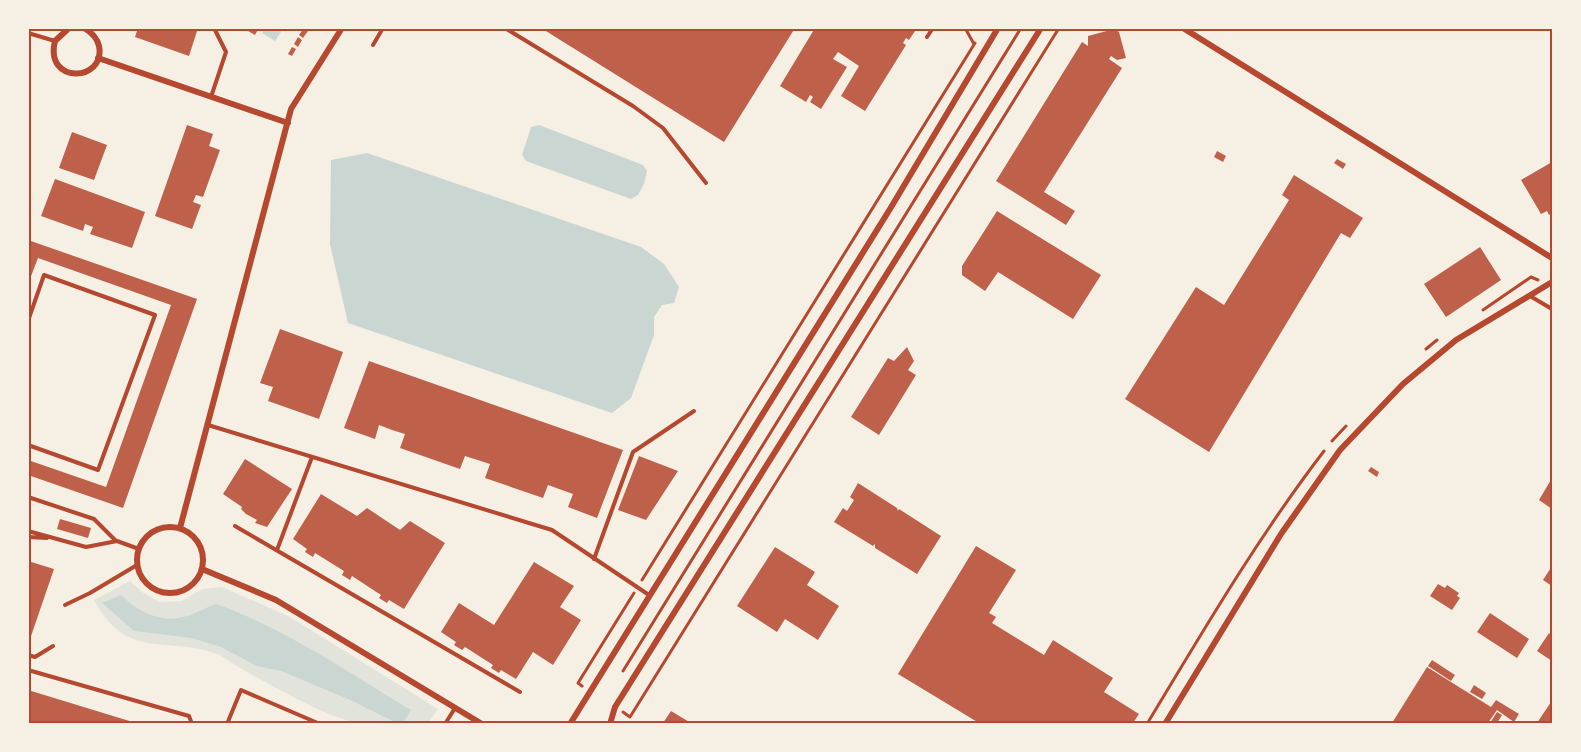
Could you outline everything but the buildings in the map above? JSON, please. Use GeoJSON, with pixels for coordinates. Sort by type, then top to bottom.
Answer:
{"type":"FeatureCollection","features":[{"type":"Feature","properties":{"kind":"street"},"geometry":{"type":"LineString","coordinates":[[69,28],[55,41],[53,56],[56,63],[67,72],[75,74],[89,70],[98,58],[99,43],[90,31],[84,28]]}},
{"type":"Feature","properties":{"kind":"street"},"geometry":{"type":"LineString","coordinates":[[180,528],[291,109],[342,28]]}},
{"type":"Feature","properties":{"kind":"street"},"geometry":{"type":"LineString","coordinates":[[570,723],[592,692],[649,595],[890,209],[998,28]]}},
{"type":"Feature","properties":{"kind":"street"},"geometry":{"type":"LineString","coordinates":[[610,723],[615,707],[1041,28]]}},
{"type":"Feature","properties":{"kind":"street"},"geometry":{"type":"LineString","coordinates":[[1183,28],[1552,258]]}},
{"type":"Feature","properties":{"kind":"street"},"geometry":{"type":"LineString","coordinates":[[98,58],[288,123]]}},
{"type":"Feature","properties":{"kind":"street"},"geometry":{"type":"LineString","coordinates":[[1165,723],[1281,534],[1340,450],[1403,384],[1456,340],[1552,282]]}},
{"type":"Feature","properties":{"kind":"street"},"geometry":{"type":"LineString","coordinates":[[158,528],[180,528],[189,532],[201,549],[202,569],[189,587],[168,593],[147,585],[136,565],[139,549],[148,534],[158,528]]}},
{"type":"Feature","properties":{"kind":"street"},"geometry":{"type":"LineString","coordinates":[[202,569],[276,600],[482,723]]}},
{"type":"Feature","properties":{"kind":"lane"},"geometry":{"type":"LineString","coordinates":[[211,97],[226,52],[214,28]]}},
{"type":"Feature","properties":{"kind":"lane"},"geometry":{"type":"LineString","coordinates":[[373,45],[383,28]]}},
{"type":"Feature","properties":{"kind":"lane"},"geometry":{"type":"LineString","coordinates":[[506,28],[633,106],[663,128],[684,158],[706,183]]}},
{"type":"Feature","properties":{"kind":"lane"},"geometry":{"type":"LineString","coordinates":[[927,37],[933,28]]}},
{"type":"Feature","properties":{"kind":"lane"},"geometry":{"type":"LineString","coordinates":[[28,33],[55,41]]}},
{"type":"Feature","properties":{"kind":"lane"},"geometry":{"type":"LineString","coordinates":[[28,321],[44,275],[154,315],[98,470],[28,445]]}},
{"type":"Feature","properties":{"kind":"lane"},"geometry":{"type":"LineString","coordinates":[[1530,296],[1552,309]]}},
{"type":"Feature","properties":{"kind":"lane"},"geometry":{"type":"LineString","coordinates":[[594,559],[633,452],[693,411]]}},
{"type":"Feature","properties":{"kind":"lane"},"geometry":{"type":"LineString","coordinates":[[207,424],[552,530],[649,595]]}},
{"type":"Feature","properties":{"kind":"lane"},"geometry":{"type":"LineString","coordinates":[[277,550],[312,457]]}},
{"type":"Feature","properties":{"kind":"lane"},"geometry":{"type":"LineString","coordinates":[[28,497],[94,519],[117,542]]}},
{"type":"Feature","properties":{"kind":"lane"},"geometry":{"type":"LineString","coordinates":[[234,526],[520,692]]}},
{"type":"Feature","properties":{"kind":"lane"},"geometry":{"type":"LineString","coordinates":[[28,531],[86,547],[117,542],[139,549]]}},
{"type":"Feature","properties":{"kind":"lane"},"geometry":{"type":"LineString","coordinates":[[28,537],[54,538]]}},
{"type":"Feature","properties":{"kind":"lane"},"geometry":{"type":"LineString","coordinates":[[65,605],[90,593],[136,565]]}},
{"type":"Feature","properties":{"kind":"lane"},"geometry":{"type":"LineString","coordinates":[[28,655],[34,657],[52,646]]}},
{"type":"Feature","properties":{"kind":"lane"},"geometry":{"type":"LineString","coordinates":[[28,670],[189,716],[192,723]]}},
{"type":"Feature","properties":{"kind":"lane"},"geometry":{"type":"LineString","coordinates":[[226,723],[241,690],[320,723]]}},
{"type":"Feature","properties":{"kind":"lane"},"geometry":{"type":"LineString","coordinates":[[444,723],[455,708]]}},
{"type":"Feature","properties":{"kind":"path"},"geometry":{"type":"LineString","coordinates":[[965,28],[974,44]]}},
{"type":"Feature","properties":{"kind":"path"},"geometry":{"type":"LineString","coordinates":[[621,674],[1021,28]]}},
{"type":"Feature","properties":{"kind":"path"},"geometry":{"type":"LineString","coordinates":[[615,707],[630,717],[1059,28]]}},
{"type":"Feature","properties":{"kind":"path"},"geometry":{"type":"LineString","coordinates":[[592,692],[578,683],[979,36]]}},
{"type":"Feature","properties":{"kind":"shaded area"},"geometry":{"type":"Polygon","coordinates":[[[265,28],[283,29],[275,41],[262,33],[265,28]]]}},
{"type":"Feature","properties":{"kind":"shaded area"},"geometry":{"type":"Polygon","coordinates":[[[539,125],[643,165],[647,171],[638,195],[631,199],[526,161],[522,155],[531,127],[539,125]]]}},
{"type":"Feature","properties":{"kind":"shaded area"},"geometry":{"type":"Polygon","coordinates":[[[367,153],[641,247],[664,264],[679,287],[674,303],[662,305],[654,317],[654,335],[631,398],[612,413],[348,323],[330,244],[331,160],[367,153]]]}},
{"type":"Feature","properties":{"kind":"shaded area"},"geometry":{"type":"Polygon","coordinates":[[[130,581],[142,592],[159,602],[182,601],[202,589],[222,587],[288,616],[438,709],[428,723],[359,723],[331,715],[297,699],[220,655],[201,649],[135,640],[107,620],[94,600],[130,581]]]}},
{"type":"Feature","properties":{"kind":"shaded area"},"geometry":{"type":"Polygon","coordinates":[[[121,595],[144,612],[161,618],[180,618],[216,604],[242,614],[316,652],[411,710],[403,723],[397,723],[348,699],[281,671],[257,666],[221,647],[192,638],[134,631],[102,603],[121,595]]]}}]}
